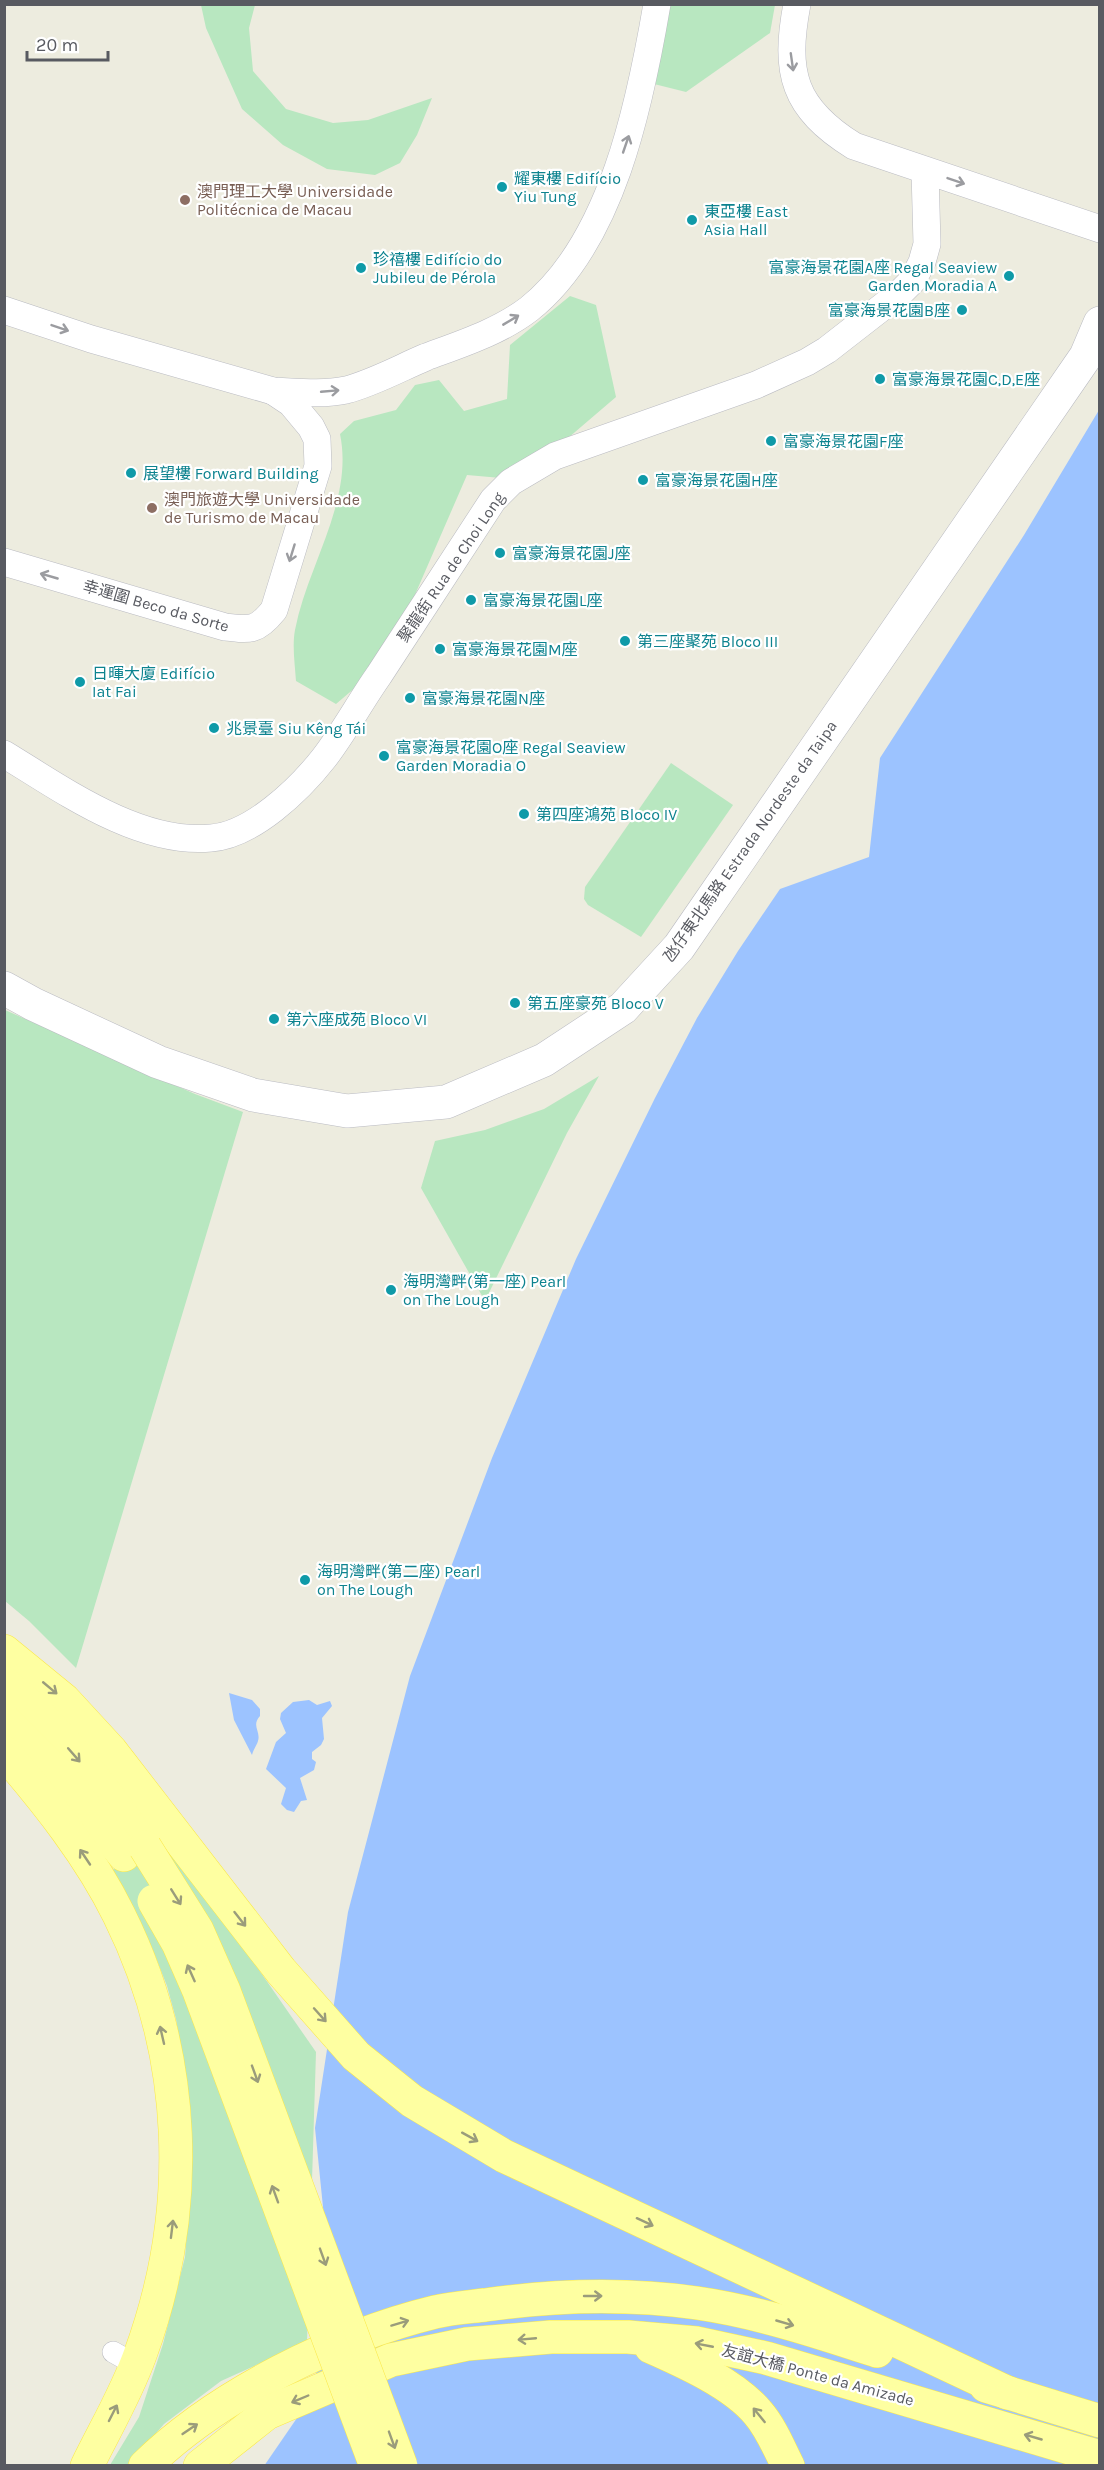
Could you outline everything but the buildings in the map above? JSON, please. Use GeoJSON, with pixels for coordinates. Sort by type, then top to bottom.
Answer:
{"type":"FeatureCollection","features":[{"type":"Feature","properties":{"kind":"main road"},"geometry":{"type":"LineString","coordinates":[[4,1651],[64,1700],[111,1751],[281,1971],[356,2056],[412,2101],[504,2156],[1008,2393]]}},
{"type":"Feature","properties":{"kind":"main road"},"geometry":{"type":"LineString","coordinates":[[4,1683],[25,1700],[96,1779],[178,1943],[199,1991],[376,2466]]}},
{"type":"Feature","properties":{"kind":"main road"},"geometry":{"type":"LineString","coordinates":[[4,1720],[134,1851],[197,1930],[224,1991],[401,2466]]}},
{"type":"Feature","properties":{"kind":"main road"},"geometry":{"type":"LineString","coordinates":[[4,1752],[71,1837],[108,1894],[138,1956],[153,1999],[164,2043],[177,2134],[175,2202],[170,2247],[160,2292],[125,2359],[87,2466]]}},
{"type":"Feature","properties":{"kind":"main road"},"geometry":{"type":"LineString","coordinates":[[145,2466],[166,2445],[257,2382],[364,2334],[436,2312],[529,2299],[587,2296],[647,2297],[744,2311],[1100,2421]]}},
{"type":"Feature","properties":{"kind":"main road","name":"友誼大橋 Ponte da Amizade"},"geometry":{"type":"LineString","coordinates":[[200,2466],[267,2414],[391,2360],[467,2344],[551,2337],[628,2337],[697,2343],[766,2358],[1100,2457]]}},
{"type":"Feature","properties":{"kind":"main road"},"geometry":{"type":"LineString","coordinates":[[628,2337],[693,2366],[737,2395],[758,2412],[788,2466]]}},
{"type":"Feature","properties":{"kind":"street"},"geometry":{"type":"LineString","coordinates":[[4,310],[91,339],[273,391],[346,390],[495,330],[528,310],[568,271],[603,207],[627,144],[639,101],[657,4]]}},
{"type":"Feature","properties":{"kind":"street"},"geometry":{"type":"LineString","coordinates":[[797,4],[790,58],[795,80],[812,113],[826,127],[854,146],[1100,229]]}},
{"type":"Feature","properties":{"kind":"street","name":"聚龍街 Rua de Choi Long"},"geometry":{"type":"LineString","coordinates":[[4,754],[98,808],[150,831],[212,838],[235,833],[250,826],[283,800],[323,758],[493,500],[511,482],[555,456],[786,372],[826,350],[899,294],[913,280],[922,262],[927,244],[926,171]]}},
{"type":"Feature","properties":{"kind":"street","name":"氹仔東北馬路 Estrada Nordeste da Taipa"},"geometry":{"type":"LineString","coordinates":[[10,996],[158,1062],[253,1095],[347,1112],[446,1102],[544,1059],[623,1008],[679,947],[1086,356],[1100,323]]}},
{"type":"Feature","properties":{"kind":"street","name":"幸運圍 Beco da Sorte"},"geometry":{"type":"LineString","coordinates":[[4,562],[225,627],[248,630],[258,626],[274,610],[318,465],[317,439],[311,427],[291,404],[273,391]]}},
{"type":"Feature","properties":{"kind":"green space"},"geometry":{"type":"Polygon","coordinates":[[[201,5],[255,5],[249,28],[253,71],[286,109],[333,123],[368,120],[432,98],[417,135],[400,163],[375,175],[327,169],[283,145],[242,109],[206,28],[201,5]]]}},
{"type":"Feature","properties":{"kind":"green space"},"geometry":{"type":"Polygon","coordinates":[[[667,5],[775,5],[770,33],[686,92],[654,84],[667,5]]]}},
{"type":"Feature","properties":{"kind":"green space"},"geometry":{"type":"Polygon","coordinates":[[[570,296],[596,305],[616,397],[554,450],[501,478],[467,475],[404,620],[370,675],[336,704],[296,681],[295,630],[341,484],[343,459],[340,434],[354,421],[396,410],[415,385],[439,380],[464,411],[507,399],[510,345],[570,296]]]}},
{"type":"Feature","properties":{"kind":"green space"},"geometry":{"type":"Polygon","coordinates":[[[671,763],[733,805],[641,937],[588,905],[584,899],[585,887],[671,763]]]}},
{"type":"Feature","properties":{"kind":"green space"},"geometry":{"type":"Polygon","coordinates":[[[5,1010],[195,1094],[243,1112],[76,1668],[29,1621],[5,1601],[5,1010]]]}},
{"type":"Feature","properties":{"kind":"green space"},"geometry":{"type":"Polygon","coordinates":[[[599,1076],[567,1133],[485,1301],[421,1188],[435,1141],[485,1130],[544,1109],[599,1076]]]}},
{"type":"Feature","properties":{"kind":"green space"},"geometry":{"type":"Polygon","coordinates":[[[163,1832],[316,2052],[307,2342],[221,2381],[164,2424],[128,2466],[110,2465],[139,2417],[163,2344],[185,2257],[191,2178],[190,2105],[176,2019],[167,1986],[152,1948],[110,1872],[163,1832]]]}},
{"type":"Feature","properties":{"kind":"water"},"geometry":{"type":"Polygon","coordinates":[[[1099,410],[1099,2465],[264,2466],[297,2418],[318,2369],[324,2217],[315,2128],[348,1912],[410,1676],[492,1458],[576,1259],[697,1018],[780,889],[869,857],[880,758],[1024,535],[1099,410]]]}},
{"type":"Feature","properties":{"kind":"water"},"geometry":{"type":"Polygon","coordinates":[[[229,1693],[252,1700],[260,1709],[260,1716],[256,1723],[258,1741],[252,1755],[234,1720],[229,1693]]]}},
{"type":"Feature","properties":{"kind":"water"},"geometry":{"type":"Polygon","coordinates":[[[309,1700],[317,1705],[330,1701],[332,1706],[322,1718],[324,1739],[321,1745],[312,1752],[312,1759],[316,1762],[314,1770],[300,1778],[307,1800],[301,1801],[294,1812],[287,1810],[281,1804],[286,1788],[266,1769],[276,1742],[286,1733],[280,1719],[281,1713],[293,1702],[309,1700]]]}},
{"type":"Feature","properties":{"kind":"place","name":"耀東樓 Edifício Yiu Tung"},"geometry":{"type":"Point","coordinates":[502,187]}},
{"type":"Feature","properties":{"kind":"place","name":"澳門理工大學 Universidade Politécnica de Macau"},"geometry":{"type":"Point","coordinates":[185,200]}},
{"type":"Feature","properties":{"kind":"place","name":"東亞樓 East Asia Hall"},"geometry":{"type":"Point","coordinates":[692,220]}},
{"type":"Feature","properties":{"kind":"place","name":"珍禧樓 Edifício do Jubileu de Pérola"},"geometry":{"type":"Point","coordinates":[361,268]}},
{"type":"Feature","properties":{"kind":"place","name":"富豪海景花園A座 Regal Seaview Garden Moradia A"},"geometry":{"type":"Point","coordinates":[1009,276]}},
{"type":"Feature","properties":{"kind":"place","name":"富豪海景花園B座"},"geometry":{"type":"Point","coordinates":[962,310]}},
{"type":"Feature","properties":{"kind":"place","name":"富豪海景花園C,D,E座"},"geometry":{"type":"Point","coordinates":[880,379]}},
{"type":"Feature","properties":{"kind":"place","name":"富豪海景花園F座"},"geometry":{"type":"Point","coordinates":[771,441]}},
{"type":"Feature","properties":{"kind":"place","name":"展望樓 Forward Building"},"geometry":{"type":"Point","coordinates":[131,473]}},
{"type":"Feature","properties":{"kind":"place","name":"富豪海景花園H座"},"geometry":{"type":"Point","coordinates":[643,480]}},
{"type":"Feature","properties":{"kind":"place","name":"澳門旅遊大學 Universidade de Turismo de Macau"},"geometry":{"type":"Point","coordinates":[152,508]}},
{"type":"Feature","properties":{"kind":"place","name":"富豪海景花園J座"},"geometry":{"type":"Point","coordinates":[500,553]}},
{"type":"Feature","properties":{"kind":"place","name":"富豪海景花園L座"},"geometry":{"type":"Point","coordinates":[471,600]}},
{"type":"Feature","properties":{"kind":"place","name":"第三座聚苑 Bloco III"},"geometry":{"type":"Point","coordinates":[625,641]}},
{"type":"Feature","properties":{"kind":"place","name":"富豪海景花園M座"},"geometry":{"type":"Point","coordinates":[440,649]}},
{"type":"Feature","properties":{"kind":"place","name":"日暉大廈 Edifício Iat Fai"},"geometry":{"type":"Point","coordinates":[80,682]}},
{"type":"Feature","properties":{"kind":"place","name":"富豪海景花園N座"},"geometry":{"type":"Point","coordinates":[410,698]}},
{"type":"Feature","properties":{"kind":"place","name":"兆景臺 Siu Kêng Tái"},"geometry":{"type":"Point","coordinates":[214,728]}},
{"type":"Feature","properties":{"kind":"place","name":"富豪海景花園O座 Regal Seaview Garden Moradia O"},"geometry":{"type":"Point","coordinates":[384,756]}},
{"type":"Feature","properties":{"kind":"place","name":"第四座鴻苑 Bloco IV"},"geometry":{"type":"Point","coordinates":[524,814]}},
{"type":"Feature","properties":{"kind":"place","name":"第五座豪苑 Bloco V"},"geometry":{"type":"Point","coordinates":[515,1003]}},
{"type":"Feature","properties":{"kind":"place","name":"第六座成苑 Bloco VI"},"geometry":{"type":"Point","coordinates":[274,1019]}},
{"type":"Feature","properties":{"kind":"place","name":"海明灣畔(第一座) Pearl on The Lough"},"geometry":{"type":"Point","coordinates":[391,1290]}},
{"type":"Feature","properties":{"kind":"place","name":"海明灣畔(第二座) Pearl on The Lough"},"geometry":{"type":"Point","coordinates":[305,1580]}}]}
